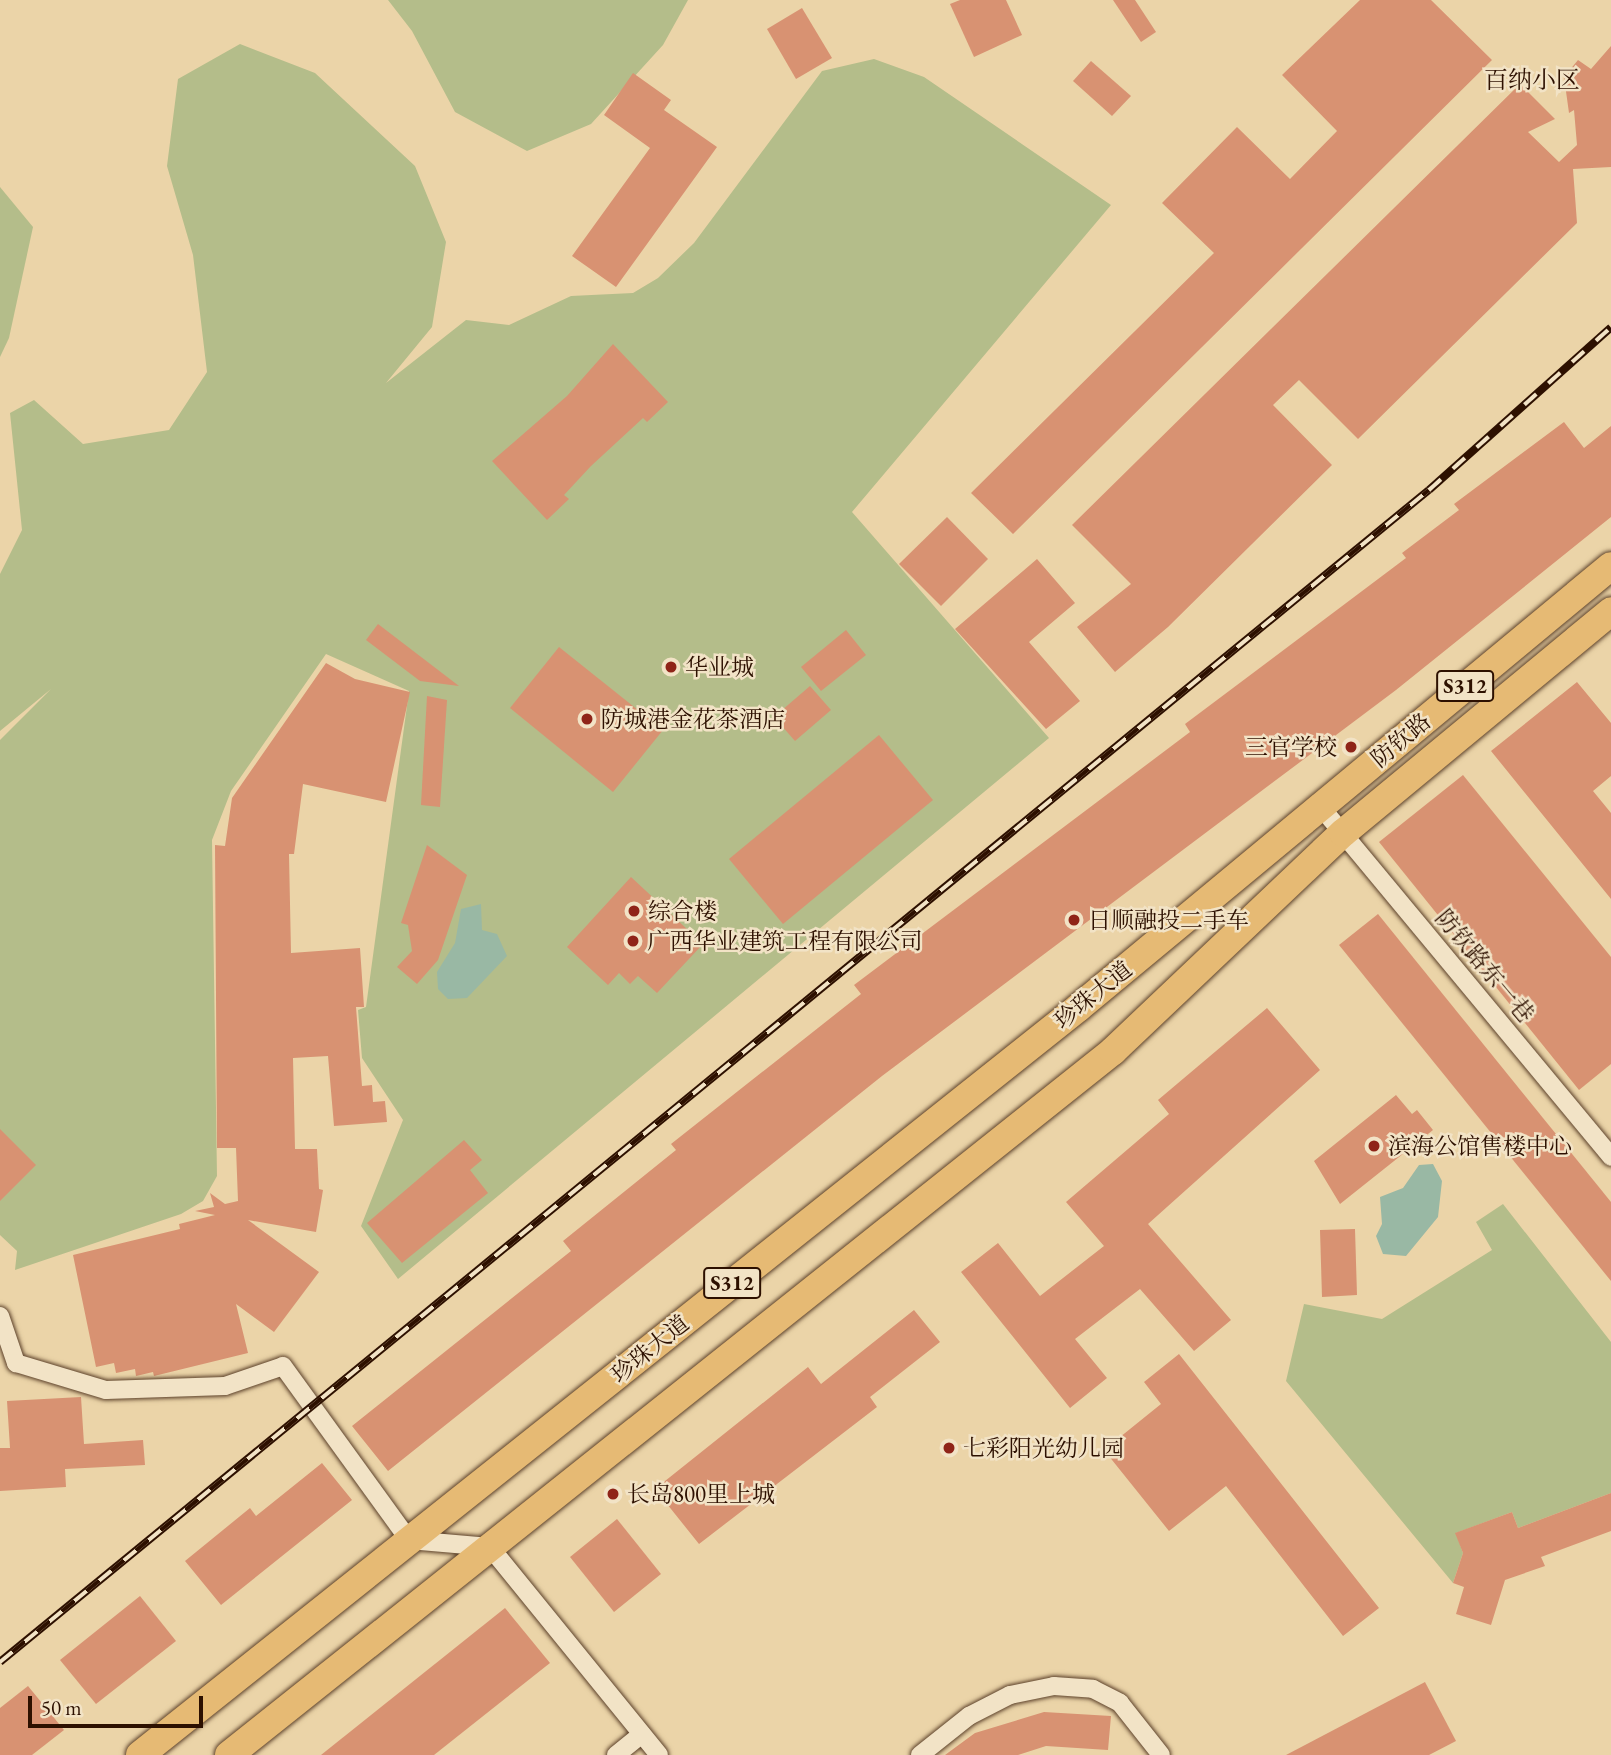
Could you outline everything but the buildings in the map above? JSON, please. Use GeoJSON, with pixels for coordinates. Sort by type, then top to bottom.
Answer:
{"type":"FeatureCollection","features":[{"type":"Feature","properties":{"kind":"main road","name":"防钦路"},"geometry":{"type":"LineString","coordinates":[[1320,806],[1611,566]]}},
{"type":"Feature","properties":{"kind":"main road","name":"防钦路"},"geometry":{"type":"LineString","coordinates":[[1343,833],[1611,611]]}},
{"type":"Feature","properties":{"kind":"main road","name":"珍珠大道"},"geometry":{"type":"LineString","coordinates":[[139,1755],[1078,1008],[1320,806]]}},
{"type":"Feature","properties":{"kind":"main road","name":"S312"},"geometry":{"type":"LineString","coordinates":[[229,1755],[1113,1051],[1343,833]]}},
{"type":"Feature","properties":{"kind":"street","name":"防钦路东一巷"},"geometry":{"type":"LineString","coordinates":[[1320,806],[1611,1157]]}},
{"type":"Feature","properties":{"kind":"street"},"geometry":{"type":"LineString","coordinates":[[0,1316],[16,1363],[106,1390],[225,1386],[283,1366],[409,1540],[490,1547],[659,1755]]}},
{"type":"Feature","properties":{"kind":"street"},"geometry":{"type":"LineString","coordinates":[[920,1755],[969,1716],[1010,1695],[1054,1686],[1093,1689],[1120,1703],[1161,1755]]}},
{"type":"Feature","properties":{"kind":"street"},"geometry":{"type":"LineString","coordinates":[[616,1755],[642,1734]]}},
{"type":"Feature","properties":{"kind":"green space"},"geometry":{"type":"Polygon","coordinates":[[[388,0],[688,0],[663,45],[591,124],[527,151],[455,112],[412,31],[388,0]]]}},
{"type":"Feature","properties":{"kind":"green space","name":"华业城"},"geometry":{"type":"Polygon","coordinates":[[[240,44],[315,73],[415,166],[446,242],[432,327],[386,383],[466,320],[509,325],[571,296],[633,293],[658,278],[694,243],[822,71],[874,59],[924,77],[1111,205],[852,512],[1049,738],[398,1279],[361,1226],[403,1120],[362,1058],[358,1010],[366,1007],[409,691],[326,654],[231,791],[212,840],[217,1176],[203,1201],[181,1214],[15,1270],[17,1251],[0,1235],[0,740],[51,689],[0,731],[0,574],[22,530],[10,413],[34,400],[83,444],[169,430],[207,372],[193,255],[167,166],[178,79],[240,44]]]}},
{"type":"Feature","properties":{"kind":"green space"},"geometry":{"type":"Polygon","coordinates":[[[0,187],[33,227],[9,338],[0,357],[0,187]]]}},
{"type":"Feature","properties":{"kind":"green space"},"geometry":{"type":"Polygon","coordinates":[[[1503,1204],[1611,1342],[1611,1493],[1518,1528],[1512,1512],[1456,1533],[1463,1553],[1453,1583],[1286,1381],[1304,1304],[1382,1319],[1492,1250],[1476,1222],[1503,1204]]]}},
{"type":"Feature","properties":{"kind":"shaded area"},"geometry":{"type":"Polygon","coordinates":[[[481,904],[482,930],[497,934],[507,956],[467,998],[448,999],[438,989],[437,972],[455,943],[461,909],[481,904]]]}},
{"type":"Feature","properties":{"kind":"shaded area"},"geometry":{"type":"Polygon","coordinates":[[[1433,1164],[1442,1181],[1438,1217],[1406,1256],[1383,1254],[1376,1236],[1382,1224],[1380,1197],[1403,1188],[1419,1165],[1433,1164]]]}},
{"type":"Feature","properties":{"kind":"railway"},"geometry":{"type":"LineString","coordinates":[[0,1662],[1429,490],[1611,327]]}},
{"type":"Feature","properties":{"kind":"place","name":"华业城"},"geometry":{"type":"Point","coordinates":[671,667]}},
{"type":"Feature","properties":{"kind":"place","name":"防城港金花茶酒店"},"geometry":{"type":"Point","coordinates":[587,719]}},
{"type":"Feature","properties":{"kind":"place","name":"三官学校"},"geometry":{"type":"Point","coordinates":[1351,747]}},
{"type":"Feature","properties":{"kind":"place","name":"综合楼"},"geometry":{"type":"Point","coordinates":[634,911]}},
{"type":"Feature","properties":{"kind":"place","name":"日顺融投二手车"},"geometry":{"type":"Point","coordinates":[1074,920]}},
{"type":"Feature","properties":{"kind":"place","name":"广西华业建筑工程有限公司"},"geometry":{"type":"Point","coordinates":[633,941]}},
{"type":"Feature","properties":{"kind":"place","name":"滨海公馆售楼中心"},"geometry":{"type":"Point","coordinates":[1374,1146]}},
{"type":"Feature","properties":{"kind":"place","name":"七彩阳光幼儿园"},"geometry":{"type":"Point","coordinates":[949,1448]}},
{"type":"Feature","properties":{"kind":"place","name":"长岛800里上城"},"geometry":{"type":"Point","coordinates":[613,1494]}},
{"type":"Feature","properties":{"kind":"district","name":"百纳小区"},"geometry":{"type":"Point","coordinates":[1532,80]}}]}
